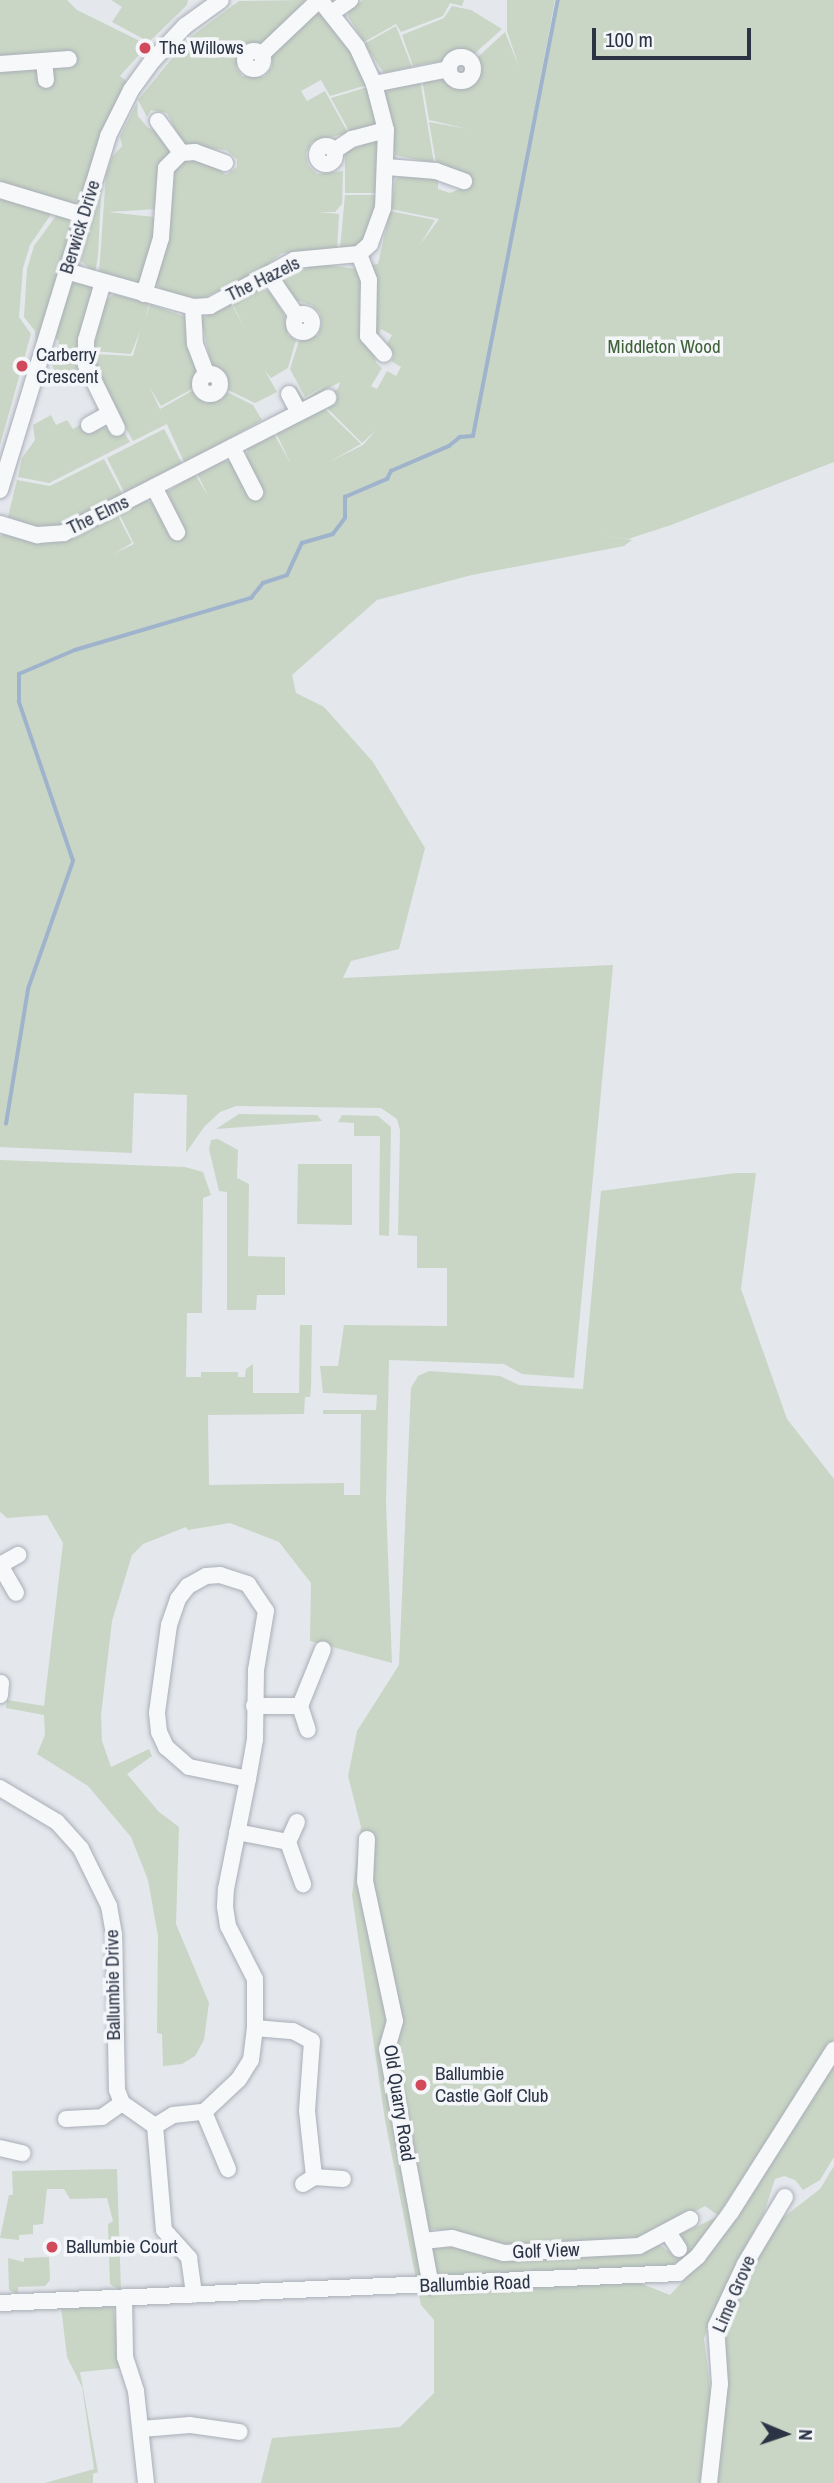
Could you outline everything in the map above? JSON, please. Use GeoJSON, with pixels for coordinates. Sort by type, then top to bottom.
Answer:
{"type":"FeatureCollection","features":[{"type":"Feature","properties":{"kind":"street","name":"Berwick Drive"},"geometry":{"type":"LineString","coordinates":[[0,490],[4,465],[108,136],[131,90],[186,26],[221,0]]}},
{"type":"Feature","properties":{"kind":"street"},"geometry":{"type":"LineString","coordinates":[[261,55],[319,0],[349,32],[374,84],[386,130],[387,167],[377,229],[359,254],[369,280],[368,336],[384,354]]}},
{"type":"Feature","properties":{"kind":"street"},"geometry":{"type":"LineString","coordinates":[[333,12],[350,0]]}},
{"type":"Feature","properties":{"kind":"street"},"geometry":{"type":"LineString","coordinates":[[0,64],[69,59]]}},
{"type":"Feature","properties":{"kind":"street"},"geometry":{"type":"LineString","coordinates":[[44,61],[46,80]]}},
{"type":"Feature","properties":{"kind":"street"},"geometry":{"type":"LineString","coordinates":[[374,84],[449,69]]}},
{"type":"Feature","properties":{"kind":"street"},"geometry":{"type":"LineString","coordinates":[[158,121],[181,153]]}},
{"type":"Feature","properties":{"kind":"street"},"geometry":{"type":"LineString","coordinates":[[334,151],[352,139],[386,130]]}},
{"type":"Feature","properties":{"kind":"street"},"geometry":{"type":"LineString","coordinates":[[144,295],[161,238],[164,175],[181,153],[195,152],[225,163]]}},
{"type":"Feature","properties":{"kind":"street"},"geometry":{"type":"LineString","coordinates":[[387,167],[436,171],[464,181]]}},
{"type":"Feature","properties":{"kind":"street"},"geometry":{"type":"LineString","coordinates":[[0,190],[83,215]]}},
{"type":"Feature","properties":{"kind":"street","name":"The Hazels"},"geometry":{"type":"LineString","coordinates":[[193,307],[210,306],[268,274],[311,256],[359,254]]}},
{"type":"Feature","properties":{"kind":"street"},"geometry":{"type":"LineString","coordinates":[[66,271],[193,307],[195,344],[207,375]]}},
{"type":"Feature","properties":{"kind":"street"},"geometry":{"type":"LineString","coordinates":[[268,274],[297,316]]}},
{"type":"Feature","properties":{"kind":"street"},"geometry":{"type":"LineString","coordinates":[[89,425],[113,421],[89,377],[85,352],[103,282]]}},
{"type":"Feature","properties":{"kind":"street"},"geometry":{"type":"LineString","coordinates":[[289,394],[299,413]]}},
{"type":"Feature","properties":{"kind":"street","name":"The Elms"},"geometry":{"type":"LineString","coordinates":[[0,524],[37,535],[64,533],[328,398]]}},
{"type":"Feature","properties":{"kind":"street"},"geometry":{"type":"LineString","coordinates":[[232,447],[256,492]]}},
{"type":"Feature","properties":{"kind":"street"},"geometry":{"type":"LineString","coordinates":[[154,487],[177,533]]}},
{"type":"Feature","properties":{"kind":"street"},"geometry":{"type":"LineString","coordinates":[[16,1593],[0,1565],[18,1555]]}},
{"type":"Feature","properties":{"kind":"street"},"geometry":{"type":"LineString","coordinates":[[155,2126],[173,2115],[204,2112],[247,2070],[255,2028],[255,1979],[228,1926],[225,1906],[237,1832],[248,1779],[254,1740],[254,1706],[266,1611],[248,1584],[236,1577],[206,1576],[183,1592],[169,1625],[157,1713],[159,1732],[166,1747],[189,1767],[248,1779]]}},
{"type":"Feature","properties":{"kind":"street"},"geometry":{"type":"LineString","coordinates":[[308,1730],[300,1706],[323,1649]]}},
{"type":"Feature","properties":{"kind":"street"},"geometry":{"type":"LineString","coordinates":[[254,1706],[300,1706]]}},
{"type":"Feature","properties":{"kind":"street","name":"Ballumbie Drive"},"geometry":{"type":"LineString","coordinates":[[0,1788],[57,1822],[81,1849],[109,1906],[114,1935],[115,2077],[122,2103]]}},
{"type":"Feature","properties":{"kind":"street"},"geometry":{"type":"LineString","coordinates":[[298,1822],[288,1842],[303,1884]]}},
{"type":"Feature","properties":{"kind":"street"},"geometry":{"type":"LineString","coordinates":[[237,1832],[288,1842]]}},
{"type":"Feature","properties":{"kind":"street","name":"Old Quarry Road"},"geometry":{"type":"LineString","coordinates":[[367,1839],[365,1881],[395,2021],[387,2049],[431,2286]]}},
{"type":"Feature","properties":{"kind":"street"},"geometry":{"type":"LineString","coordinates":[[255,2028],[293,2031],[312,2041],[307,2111],[308,2181],[343,2179]]}},
{"type":"Feature","properties":{"kind":"street","name":"Ballumbie Road"},"geometry":{"type":"LineString","coordinates":[[0,2303],[678,2273],[698,2256],[731,2212],[834,2050]]}},
{"type":"Feature","properties":{"kind":"street"},"geometry":{"type":"LineString","coordinates":[[66,2119],[102,2117],[122,2103],[155,2126]]}},
{"type":"Feature","properties":{"kind":"street"},"geometry":{"type":"LineString","coordinates":[[204,2112],[228,2169]]}},
{"type":"Feature","properties":{"kind":"street"},"geometry":{"type":"LineString","coordinates":[[155,2126],[164,2230],[189,2258],[194,2295]]}},
{"type":"Feature","properties":{"kind":"street"},"geometry":{"type":"LineString","coordinates":[[0,2148],[22,2153]]}},
{"type":"Feature","properties":{"kind":"street","name":"Lime Grove"},"geometry":{"type":"LineString","coordinates":[[709,2483],[720,2384],[716,2326],[745,2264],[785,2197]]}},
{"type":"Feature","properties":{"kind":"street","name":"Golf View"},"geometry":{"type":"LineString","coordinates":[[423,2241],[452,2238],[504,2253],[639,2246],[669,2234],[690,2219]]}},
{"type":"Feature","properties":{"kind":"street"},"geometry":{"type":"LineString","coordinates":[[669,2234],[679,2249]]}},
{"type":"Feature","properties":{"kind":"street"},"geometry":{"type":"LineString","coordinates":[[124,2297],[125,2357],[141,2429],[146,2483]]}},
{"type":"Feature","properties":{"kind":"street"},"geometry":{"type":"LineString","coordinates":[[141,2429],[190,2424],[240,2432]]}},
{"type":"Feature","properties":{"kind":"green space"},"geometry":{"type":"Polygon","coordinates":[[[0,0],[67,0],[77,10],[148,45],[120,76],[129,83],[101,139],[82,198],[73,205],[0,186],[0,68],[36,66],[41,80],[49,80],[52,66],[70,63],[69,52],[0,56],[0,0]]]}},
{"type":"Feature","properties":{"kind":"green space"},"geometry":{"type":"Polygon","coordinates":[[[111,0],[188,0],[187,5],[149,42],[112,22],[122,7],[111,0]]]}},
{"type":"Feature","properties":{"kind":"green space"},"geometry":{"type":"Polygon","coordinates":[[[306,0],[263,43],[241,47],[236,67],[242,76],[264,77],[272,67],[272,53],[316,14],[323,13],[348,46],[367,85],[330,96],[321,80],[301,91],[307,101],[325,91],[348,133],[312,142],[306,153],[308,165],[317,174],[343,171],[342,204],[335,212],[319,212],[339,214],[337,250],[282,253],[259,271],[201,299],[164,293],[156,283],[168,239],[170,179],[175,168],[186,160],[209,161],[226,175],[237,167],[237,159],[226,150],[184,147],[167,113],[151,110],[147,117],[138,100],[188,39],[239,1],[306,0]]]}},
{"type":"Feature","properties":{"kind":"green space"},"geometry":{"type":"Polygon","coordinates":[[[363,0],[464,0],[462,6],[450,3],[443,16],[401,32],[396,24],[364,42],[348,16],[349,9],[363,0]]]}},
{"type":"Feature","properties":{"kind":"green space","name":"Middleton Wood"},"geometry":{"type":"Polygon","coordinates":[[[507,0],[555,0],[487,364],[558,0],[834,0],[834,462],[628,539],[602,535],[632,540],[624,546],[472,575],[377,600],[292,675],[296,693],[324,707],[373,762],[425,848],[399,949],[351,961],[343,978],[613,965],[574,1378],[522,1374],[504,1364],[389,1360],[386,1503],[392,1663],[310,1641],[311,1583],[279,1542],[230,1523],[188,1530],[186,1527],[143,1544],[132,1555],[112,1621],[101,1715],[102,1741],[111,1767],[149,1749],[152,1756],[127,1774],[159,1812],[179,1827],[176,1924],[209,2003],[204,2040],[195,2056],[182,2064],[163,2066],[162,2034],[157,2033],[158,1936],[148,1880],[131,1837],[88,1786],[37,1754],[45,1735],[44,1715],[6,1708],[7,1700],[44,1706],[63,1543],[47,1515],[7,1518],[0,1512],[0,1160],[185,1167],[203,1172],[211,1195],[203,1198],[202,1313],[187,1313],[186,1377],[201,1377],[201,1372],[238,1372],[238,1377],[245,1377],[246,1369],[253,1364],[253,1393],[299,1393],[300,1325],[312,1325],[311,1389],[310,1397],[305,1397],[304,1414],[208,1415],[209,1485],[344,1483],[344,1495],[360,1495],[361,1414],[323,1414],[323,1410],[376,1410],[377,1395],[323,1393],[320,1366],[338,1366],[344,1325],[447,1326],[447,1268],[417,1268],[417,1236],[398,1235],[400,1130],[397,1119],[381,1108],[236,1106],[220,1112],[204,1127],[186,1153],[187,1095],[134,1093],[132,1153],[0,1147],[0,536],[7,533],[39,543],[56,542],[117,514],[132,543],[113,554],[134,544],[119,513],[144,500],[154,503],[172,538],[185,531],[167,492],[195,474],[208,496],[197,473],[223,460],[232,463],[250,498],[263,491],[246,458],[248,448],[274,434],[291,464],[276,433],[325,409],[361,444],[329,462],[363,445],[376,430],[362,443],[327,408],[335,403],[330,393],[338,389],[340,382],[305,401],[301,401],[293,388],[296,386],[304,400],[327,384],[305,397],[290,369],[299,341],[318,335],[322,324],[320,313],[311,305],[292,299],[282,278],[317,264],[358,269],[376,363],[382,368],[371,386],[377,389],[387,371],[396,376],[401,367],[391,361],[394,355],[387,344],[392,335],[381,329],[376,338],[371,265],[378,264],[390,211],[435,220],[420,245],[439,219],[391,209],[395,180],[403,174],[426,177],[438,180],[438,189],[450,193],[465,187],[469,175],[436,163],[429,122],[468,129],[429,120],[422,79],[442,77],[451,86],[469,86],[480,69],[477,58],[505,32],[519,67],[507,31],[507,0]]]}},
{"type":"Feature","properties":{"kind":"green space"},"geometry":{"type":"Polygon","coordinates":[[[452,6],[471,10],[502,29],[473,55],[457,50],[442,61],[413,66],[402,35],[444,18],[452,6]]]}},
{"type":"Feature","properties":{"kind":"green space"},"geometry":{"type":"Polygon","coordinates":[[[396,26],[412,67],[384,73],[364,44],[396,26]]]}},
{"type":"Feature","properties":{"kind":"green space"},"geometry":{"type":"Polygon","coordinates":[[[420,80],[434,163],[395,155],[385,94],[391,87],[420,80]]]}},
{"type":"Feature","properties":{"kind":"green space"},"geometry":{"type":"Polygon","coordinates":[[[368,87],[377,117],[374,126],[350,133],[331,98],[368,87]]]}},
{"type":"Feature","properties":{"kind":"green space"},"geometry":{"type":"Polygon","coordinates":[[[137,103],[138,116],[148,128],[164,133],[171,150],[157,209],[108,212],[154,217],[153,240],[141,282],[135,284],[99,273],[106,175],[112,157],[122,146],[120,136],[137,103]]]}},
{"type":"Feature","properties":{"kind":"green space"},"geometry":{"type":"Polygon","coordinates":[[[374,140],[379,144],[378,193],[345,193],[345,152],[374,140]]]}},
{"type":"Feature","properties":{"kind":"green space"},"geometry":{"type":"Polygon","coordinates":[[[102,175],[95,273],[80,260],[80,248],[102,175]]]}},
{"type":"Feature","properties":{"kind":"green space"},"geometry":{"type":"Polygon","coordinates":[[[345,195],[378,195],[365,239],[351,250],[340,250],[345,195]]]}},
{"type":"Feature","properties":{"kind":"green space"},"geometry":{"type":"Polygon","coordinates":[[[0,198],[52,213],[30,245],[23,268],[19,317],[31,334],[0,445],[0,198]]]}},
{"type":"Feature","properties":{"kind":"green space"},"geometry":{"type":"Polygon","coordinates":[[[58,213],[68,218],[72,228],[36,343],[35,331],[24,317],[27,269],[34,246],[58,213]]]}},
{"type":"Feature","properties":{"kind":"green space"},"geometry":{"type":"Polygon","coordinates":[[[77,281],[93,286],[78,343],[80,368],[57,379],[52,364],[59,341],[53,336],[68,287],[77,281]]]}},
{"type":"Feature","properties":{"kind":"green space"},"geometry":{"type":"Polygon","coordinates":[[[261,287],[270,292],[284,314],[288,335],[296,340],[288,368],[271,378],[265,371],[277,392],[255,403],[228,390],[226,374],[211,364],[201,319],[231,303],[246,331],[232,303],[261,287]]]}},
{"type":"Feature","properties":{"kind":"green space"},"geometry":{"type":"Polygon","coordinates":[[[115,294],[149,304],[145,320],[150,304],[185,317],[187,342],[197,373],[192,389],[161,406],[150,388],[167,424],[133,441],[93,367],[93,354],[133,356],[140,331],[131,354],[93,351],[106,299],[115,294]]]}},
{"type":"Feature","properties":{"kind":"green space"},"geometry":{"type":"Polygon","coordinates":[[[192,391],[206,403],[222,399],[227,392],[253,405],[262,420],[185,464],[160,409],[192,391]]]}},
{"type":"Feature","properties":{"kind":"green space"},"geometry":{"type":"Polygon","coordinates":[[[51,415],[56,425],[67,420],[73,429],[84,423],[89,434],[102,426],[113,434],[122,429],[130,442],[49,483],[18,477],[22,458],[35,440],[33,425],[51,415]]]}},
{"type":"Feature","properties":{"kind":"green space"},"geometry":{"type":"Polygon","coordinates":[[[164,429],[183,465],[125,494],[107,458],[164,429]]]}},
{"type":"Feature","properties":{"kind":"green space"},"geometry":{"type":"Polygon","coordinates":[[[104,459],[123,495],[62,526],[40,528],[8,517],[17,480],[50,486],[104,459]]]}},
{"type":"Feature","properties":{"kind":"green space"},"geometry":{"type":"Polygon","coordinates":[[[239,1114],[317,1115],[322,1121],[216,1129],[239,1114]]]}},
{"type":"Feature","properties":{"kind":"green space"},"geometry":{"type":"Polygon","coordinates":[[[342,1115],[378,1116],[391,1127],[389,1236],[379,1235],[380,1136],[354,1136],[354,1123],[338,1122],[342,1115]]]}},
{"type":"Feature","properties":{"kind":"green space"},"geometry":{"type":"Polygon","coordinates":[[[218,1139],[238,1150],[237,1178],[249,1184],[248,1256],[285,1257],[285,1295],[257,1295],[256,1310],[227,1310],[227,1192],[219,1191],[209,1149],[211,1140],[218,1139]]]}},
{"type":"Feature","properties":{"kind":"green space"},"geometry":{"type":"Polygon","coordinates":[[[298,1164],[352,1164],[352,1225],[297,1224],[298,1164]]]}},
{"type":"Feature","properties":{"kind":"green space"},"geometry":{"type":"Polygon","coordinates":[[[736,1173],[756,1173],[741,1289],[787,1419],[834,1479],[834,2039],[718,2215],[705,2206],[646,2238],[498,2246],[457,2231],[428,2229],[432,2251],[440,2243],[633,2253],[660,2245],[675,2256],[686,2248],[680,2238],[683,2233],[717,2217],[697,2247],[678,2262],[632,2280],[670,2295],[704,2258],[834,2059],[834,2157],[820,2180],[803,2190],[795,2180],[784,2176],[775,2179],[764,2213],[731,2274],[704,2338],[711,2393],[700,2483],[261,2483],[272,2438],[400,2427],[434,2393],[434,2320],[421,2305],[385,2120],[352,1895],[361,1827],[348,1776],[357,1731],[399,1665],[411,1388],[418,1376],[429,1371],[500,1376],[519,1385],[583,1389],[601,1191],[736,1173]]]}},
{"type":"Feature","properties":{"kind":"green space"},"geometry":{"type":"Polygon","coordinates":[[[834,2166],[834,2483],[716,2483],[723,2331],[730,2311],[776,2223],[820,2189],[834,2166]]]}},
{"type":"Feature","properties":{"kind":"green space"},"geometry":{"type":"Polygon","coordinates":[[[117,2169],[121,2291],[110,2284],[108,2224],[113,2221],[107,2198],[70,2199],[64,2189],[47,2189],[43,2224],[33,2225],[33,2234],[19,2235],[19,2240],[0,2238],[9,2195],[13,2195],[12,2171],[117,2169]]]}},
{"type":"Feature","properties":{"kind":"green space"},"geometry":{"type":"Polygon","coordinates":[[[49,2257],[50,2280],[45,2286],[18,2287],[18,2294],[9,2290],[8,2258],[24,2262],[24,2258],[49,2257]]]}},
{"type":"Feature","properties":{"kind":"green space"},"geometry":{"type":"Polygon","coordinates":[[[113,2305],[121,2368],[80,2372],[98,2472],[93,2474],[93,2483],[45,2483],[94,2469],[82,2387],[67,2357],[61,2307],[113,2305]]]}},
{"type":"Feature","properties":{"kind":"waterway"},"geometry":{"type":"LineString","coordinates":[[6,1124],[28,989],[73,861],[19,702],[19,674],[75,650],[251,598],[263,583],[287,575],[302,543],[333,534],[345,518],[345,497],[387,479],[391,471],[449,446],[460,437],[473,436],[558,0]]}},
{"type":"Feature","properties":{"kind":"place","name":"The Willows"},"geometry":{"type":"Point","coordinates":[145,48]}},
{"type":"Feature","properties":{"kind":"place","name":"Carberry Crescent"},"geometry":{"type":"Point","coordinates":[22,366]}},
{"type":"Feature","properties":{"kind":"place","name":"Ballumbie Castle Golf Club"},"geometry":{"type":"Point","coordinates":[421,2085]}},
{"type":"Feature","properties":{"kind":"place","name":"Ballumbie Court"},"geometry":{"type":"Point","coordinates":[52,2247]}}]}
